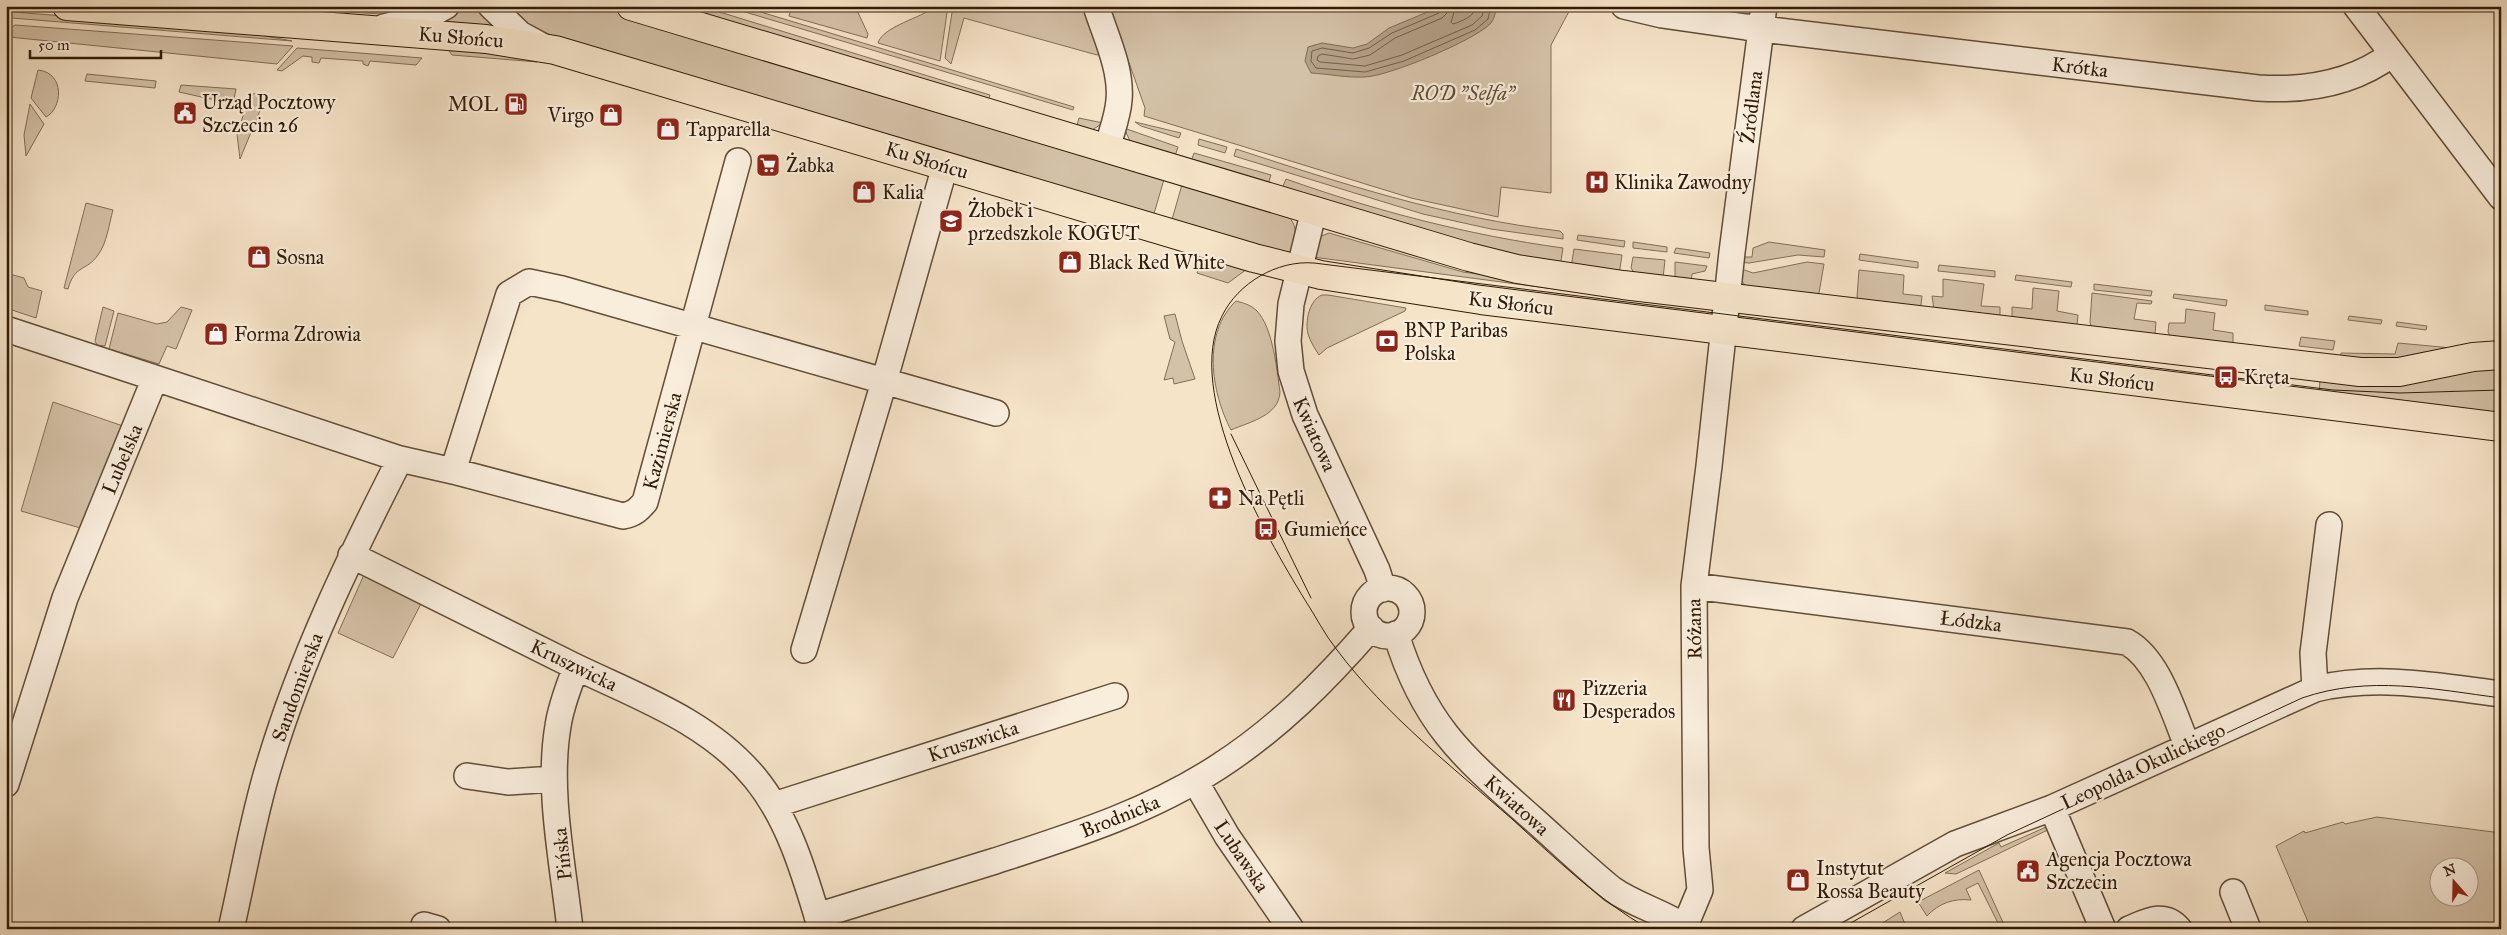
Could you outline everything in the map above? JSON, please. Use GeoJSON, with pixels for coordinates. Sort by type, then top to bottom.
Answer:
{"type":"FeatureCollection","features":[{"type":"Feature","properties":{"kind":"main road","name":"Ku Słońcu"},"geometry":{"type":"LineString","coordinates":[[67,6],[486,39],[555,50],[1298,270],[1463,297],[1724,331],[2501,426]]}},
{"type":"Feature","properties":{"kind":"main road","name":"Ku Słońcu"},"geometry":{"type":"LineString","coordinates":[[631,6],[1107,149],[1517,269],[1728,298],[2360,372],[2399,372],[2448,361],[2501,355]]}},
{"type":"Feature","properties":{"kind":"street","name":"Ku Słońcu"},"geometry":{"type":"LineString","coordinates":[[367,30],[414,20],[446,6]]}},
{"type":"Feature","properties":{"kind":"street","name":"Ku Słońcu"},"geometry":{"type":"LineString","coordinates":[[490,6],[520,34],[537,44],[555,50]]}},
{"type":"Feature","properties":{"kind":"street"},"geometry":{"type":"LineString","coordinates":[[1096,6],[1112,57],[1120,92],[1119,106],[1107,149]]}},
{"type":"Feature","properties":{"kind":"street","name":"Krótka"},"geometry":{"type":"LineString","coordinates":[[1624,6],[1662,16],[1763,18],[2280,90],[2312,87],[2342,79],[2373,66],[2392,54]]}},
{"type":"Feature","properties":{"kind":"street"},"geometry":{"type":"LineString","coordinates":[[2356,6],[2501,196]]}},
{"type":"Feature","properties":{"kind":"street","name":"Źródlana"},"geometry":{"type":"LineString","coordinates":[[1728,298],[1763,18]]}},
{"type":"Feature","properties":{"kind":"street","name":"Kazimierska"},"geometry":{"type":"LineString","coordinates":[[400,459],[453,470],[623,516],[632,515],[645,502],[738,161]]}},
{"type":"Feature","properties":{"kind":"street"},"geometry":{"type":"LineString","coordinates":[[804,650],[884,382],[945,166]]}},
{"type":"Feature","properties":{"kind":"street"},"geometry":{"type":"LineString","coordinates":[[1298,270],[1314,210]]}},
{"type":"Feature","properties":{"kind":"street","name":"Kwiatowa"},"geometry":{"type":"LineString","coordinates":[[1298,270],[1288,322],[1288,354],[1294,383],[1300,404],[1377,570],[1383,589]]}},
{"type":"Feature","properties":{"kind":"street"},"geometry":{"type":"LineString","coordinates":[[453,470],[509,294],[529,282],[562,289],[692,328],[996,413]]}},
{"type":"Feature","properties":{"kind":"street"},"geometry":{"type":"LineString","coordinates":[[1724,331],[1728,298]]}},
{"type":"Feature","properties":{"kind":"street"},"geometry":{"type":"LineString","coordinates":[[6,330],[400,459]]}},
{"type":"Feature","properties":{"kind":"street","name":"Różana"},"geometry":{"type":"LineString","coordinates":[[1686,928],[1700,886],[1696,848],[1694,586],[1724,331]]}},
{"type":"Feature","properties":{"kind":"street","name":"Lubelska"},"geometry":{"type":"LineString","coordinates":[[6,784],[65,598],[155,378]]}},
{"type":"Feature","properties":{"kind":"street","name":"Sandomierska"},"geometry":{"type":"LineString","coordinates":[[231,929],[261,795],[279,733],[312,644],[351,555],[400,459]]}},
{"type":"Feature","properties":{"kind":"street"},"geometry":{"type":"LineString","coordinates":[[2315,689],[2314,653],[2329,525]]}},
{"type":"Feature","properties":{"kind":"street","name":"Kruszwicka"},"geometry":{"type":"LineString","coordinates":[[351,555],[576,667],[658,705],[699,728],[744,766],[774,805],[794,846],[819,922]]}},
{"type":"Feature","properties":{"kind":"street","name":"Łódzka"},"geometry":{"type":"LineString","coordinates":[[1694,586],[2126,642],[2143,653],[2148,660],[2187,745]]}},
{"type":"Feature","properties":{"kind":"street"},"geometry":{"type":"LineString","coordinates":[[1383,589],[1399,591],[1408,598],[1411,605],[1410,622],[1396,634],[1381,634],[1371,628],[1366,619],[1366,604],[1372,595],[1383,589]]}},
{"type":"Feature","properties":{"kind":"street","name":"Brodnicka"},"geometry":{"type":"LineString","coordinates":[[819,922],[1083,832],[1144,808],[1194,781],[1236,755],[1286,717],[1327,678],[1371,628]]}},
{"type":"Feature","properties":{"kind":"street","name":"Kwiatowa"},"geometry":{"type":"LineString","coordinates":[[1396,634],[1405,662],[1422,699],[1441,729],[1466,759],[1614,890],[1686,928]]}},
{"type":"Feature","properties":{"kind":"street","name":"Pińska"},"geometry":{"type":"LineString","coordinates":[[570,929],[554,779],[558,725],[576,667]]}},
{"type":"Feature","properties":{"kind":"street","name":"Leopolda Okulickiego"},"geometry":{"type":"LineString","coordinates":[[1804,929],[1955,844],[2052,808],[2187,745],[2315,689],[2336,684],[2381,680],[2501,694]]}},
{"type":"Feature","properties":{"kind":"street","name":"Kruszwicka"},"geometry":{"type":"LineString","coordinates":[[774,805],[1115,696]]}},
{"type":"Feature","properties":{"kind":"street"},"geometry":{"type":"LineString","coordinates":[[467,776],[508,782],[554,779]]}},
{"type":"Feature","properties":{"kind":"street","name":"Lubawska"},"geometry":{"type":"LineString","coordinates":[[1194,781],[1227,836],[1292,929]]}},
{"type":"Feature","properties":{"kind":"street"},"geometry":{"type":"LineString","coordinates":[[2052,808],[2103,929]]}},
{"type":"Feature","properties":{"kind":"street"},"geometry":{"type":"LineString","coordinates":[[2233,892],[2248,929]]}},
{"type":"Feature","properties":{"kind":"street"},"geometry":{"type":"LineString","coordinates":[[2128,929],[2154,919],[2161,919],[2175,924],[2179,929]]}},
{"type":"Feature","properties":{"kind":"green space"},"geometry":{"type":"Polygon","coordinates":[[[186,6],[430,6],[397,15],[300,9],[186,6]]]}},
{"type":"Feature","properties":{"kind":"green space"},"geometry":{"type":"Polygon","coordinates":[[[456,6],[482,6],[507,32],[424,24],[456,6]]]}},
{"type":"Feature","properties":{"kind":"green space"},"geometry":{"type":"Polygon","coordinates":[[[501,6],[600,6],[1165,176],[1153,217],[549,39],[501,6]]]}},
{"type":"Feature","properties":{"kind":"green space"},"geometry":{"type":"Polygon","coordinates":[[[676,6],[700,6],[990,95],[988,103],[676,6]]]}},
{"type":"Feature","properties":{"kind":"green space"},"geometry":{"type":"Polygon","coordinates":[[[725,6],[741,6],[1074,107],[1073,110],[725,6]]]}},
{"type":"Feature","properties":{"kind":"green space"},"geometry":{"type":"Polygon","coordinates":[[[796,6],[855,6],[868,34],[867,38],[789,16],[791,9],[796,6]]]}},
{"type":"Feature","properties":{"kind":"green space"},"geometry":{"type":"Polygon","coordinates":[[[936,6],[948,6],[940,61],[878,43],[887,32],[936,6]]]}},
{"type":"Feature","properties":{"kind":"green space"},"geometry":{"type":"Polygon","coordinates":[[[953,6],[1096,6],[1110,51],[1097,55],[964,18],[951,64],[945,58],[953,6]]]}},
{"type":"Feature","properties":{"kind":"green space","name":"ROD \"Selfa\""},"geometry":{"type":"Polygon","coordinates":[[[1109,6],[1410,6],[1411,9],[1420,6],[1572,6],[1551,45],[1551,193],[1501,187],[1498,217],[1411,198],[1144,116],[1145,108],[1109,6]]]}},
{"type":"Feature","properties":{"kind":"green space"},"geometry":{"type":"Polygon","coordinates":[[[13,12],[229,29],[292,41],[12,18],[6,21],[6,14],[13,12]]]}},
{"type":"Feature","properties":{"kind":"green space"},"geometry":{"type":"Polygon","coordinates":[[[15,25],[293,46],[277,64],[9,37],[6,40],[6,31],[15,25]]]}},
{"type":"Feature","properties":{"kind":"green space"},"geometry":{"type":"Polygon","coordinates":[[[297,48],[422,58],[416,65],[370,61],[368,66],[363,64],[363,61],[321,58],[319,63],[312,62],[312,57],[303,56],[282,71],[277,70],[297,48]]]}},
{"type":"Feature","properties":{"kind":"green space"},"geometry":{"type":"Polygon","coordinates":[[[447,48],[536,59],[537,62],[452,55],[447,48]]]}},
{"type":"Feature","properties":{"kind":"green space"},"geometry":{"type":"Polygon","coordinates":[[[38,70],[53,77],[59,92],[55,107],[46,117],[31,98],[38,70]]]}},
{"type":"Feature","properties":{"kind":"green space"},"geometry":{"type":"Polygon","coordinates":[[[87,74],[156,81],[155,88],[85,81],[87,74]]]}},
{"type":"Feature","properties":{"kind":"green space"},"geometry":{"type":"Polygon","coordinates":[[[181,85],[236,89],[233,104],[179,92],[181,85]]]}},
{"type":"Feature","properties":{"kind":"green space"},"geometry":{"type":"Polygon","coordinates":[[[261,93],[266,96],[240,159],[237,134],[249,98],[252,94],[261,93]]]}},
{"type":"Feature","properties":{"kind":"green space"},"geometry":{"type":"Polygon","coordinates":[[[30,104],[44,124],[26,156],[24,135],[30,104]]]}},
{"type":"Feature","properties":{"kind":"green space"},"geometry":{"type":"Polygon","coordinates":[[[1079,118],[1103,123],[1092,130],[1076,129],[1079,118]]]}},
{"type":"Feature","properties":{"kind":"green space"},"geometry":{"type":"Polygon","coordinates":[[[1135,122],[1181,133],[1179,138],[1141,126],[1135,122]]]}},
{"type":"Feature","properties":{"kind":"green space"},"geometry":{"type":"Polygon","coordinates":[[[1124,128],[1178,147],[1174,159],[1130,141],[1124,128]]]}},
{"type":"Feature","properties":{"kind":"green space"},"geometry":{"type":"Polygon","coordinates":[[[1199,139],[1227,147],[1225,153],[1198,145],[1199,139]]]}},
{"type":"Feature","properties":{"kind":"green space"},"geometry":{"type":"Polygon","coordinates":[[[1236,149],[1356,187],[1436,209],[1477,218],[1560,231],[1563,234],[1563,239],[1491,229],[1423,214],[1234,156],[1236,149]]]}},
{"type":"Feature","properties":{"kind":"green space"},"geometry":{"type":"Polygon","coordinates":[[[1194,153],[1271,175],[1267,187],[1190,164],[1194,153]]]}},
{"type":"Feature","properties":{"kind":"green space"},"geometry":{"type":"Polygon","coordinates":[[[1286,179],[1320,191],[1423,221],[1528,243],[1563,248],[1560,267],[1516,259],[1281,191],[1286,179]]]}},
{"type":"Feature","properties":{"kind":"green space"},"geometry":{"type":"Polygon","coordinates":[[[1183,181],[1287,215],[1294,224],[1295,229],[1295,238],[1290,254],[1171,223],[1183,181]]]}},
{"type":"Feature","properties":{"kind":"green space"},"geometry":{"type":"Polygon","coordinates":[[[86,203],[113,210],[106,239],[101,250],[94,260],[77,272],[68,289],[64,288],[86,203]]]}},
{"type":"Feature","properties":{"kind":"green space"},"geometry":{"type":"Polygon","coordinates":[[[1329,233],[1463,272],[1691,303],[1690,307],[1313,257],[1319,237],[1329,233]]]}},
{"type":"Feature","properties":{"kind":"green space"},"geometry":{"type":"Polygon","coordinates":[[[1578,235],[1625,241],[1624,247],[1577,240],[1578,235]]]}},
{"type":"Feature","properties":{"kind":"green space"},"geometry":{"type":"Polygon","coordinates":[[[1633,242],[1667,247],[1667,252],[1633,248],[1633,242]]]}},
{"type":"Feature","properties":{"kind":"green space"},"geometry":{"type":"Polygon","coordinates":[[[1769,242],[1825,250],[1824,257],[1798,255],[1749,263],[1740,262],[1740,257],[1752,257],[1753,248],[1769,242]]]}},
{"type":"Feature","properties":{"kind":"green space"},"geometry":{"type":"Polygon","coordinates":[[[1676,248],[1710,253],[1709,258],[1674,253],[1676,248]]]}},
{"type":"Feature","properties":{"kind":"green space"},"geometry":{"type":"Polygon","coordinates":[[[1574,249],[1622,255],[1619,275],[1571,267],[1574,249]]]}},
{"type":"Feature","properties":{"kind":"green space"},"geometry":{"type":"Polygon","coordinates":[[[1860,254],[1918,262],[1918,268],[1859,260],[1860,254]]]}},
{"type":"Feature","properties":{"kind":"green space"},"geometry":{"type":"Polygon","coordinates":[[[1633,257],[1665,260],[1663,278],[1636,276],[1631,268],[1633,257]]]}},
{"type":"Feature","properties":{"kind":"green space"},"geometry":{"type":"Polygon","coordinates":[[[1207,258],[1247,269],[1228,283],[1197,273],[1199,266],[1207,258]]]}},
{"type":"Feature","properties":{"kind":"green space"},"geometry":{"type":"Polygon","coordinates":[[[1675,262],[1707,266],[1705,271],[1692,274],[1691,284],[1675,282],[1675,262]]]}},
{"type":"Feature","properties":{"kind":"green space"},"geometry":{"type":"Polygon","coordinates":[[[1807,262],[1824,264],[1819,293],[1816,296],[1748,290],[1740,278],[1739,268],[1753,273],[1807,262]]]}},
{"type":"Feature","properties":{"kind":"green space"},"geometry":{"type":"Polygon","coordinates":[[[1939,265],[1995,271],[1995,277],[1938,271],[1939,265]]]}},
{"type":"Feature","properties":{"kind":"green space"},"geometry":{"type":"Polygon","coordinates":[[[1859,270],[1904,275],[1903,294],[1922,296],[1921,305],[1916,309],[1861,302],[1857,297],[1859,270]]]}},
{"type":"Feature","properties":{"kind":"green space"},"geometry":{"type":"Polygon","coordinates":[[[6,273],[24,278],[28,287],[42,291],[36,318],[6,308],[6,273]]]}},
{"type":"Feature","properties":{"kind":"green space"},"geometry":{"type":"Polygon","coordinates":[[[2016,275],[2072,282],[2071,287],[2015,280],[2016,275]]]}},
{"type":"Feature","properties":{"kind":"green space"},"geometry":{"type":"Polygon","coordinates":[[[1943,279],[1984,284],[1981,306],[2000,307],[2000,319],[1934,310],[1932,296],[1943,297],[1943,279]]]}},
{"type":"Feature","properties":{"kind":"green space"},"geometry":{"type":"Polygon","coordinates":[[[2094,284],[2152,291],[2151,296],[2094,290],[2094,284]]]}},
{"type":"Feature","properties":{"kind":"green space"},"geometry":{"type":"Polygon","coordinates":[[[2033,288],[2059,291],[2057,311],[2078,315],[2077,325],[2073,328],[2012,319],[2012,307],[2032,309],[2033,288]]]}},
{"type":"Feature","properties":{"kind":"green space"},"geometry":{"type":"Polygon","coordinates":[[[2092,293],[2152,301],[2151,304],[2137,303],[2134,319],[2156,322],[2155,334],[2151,337],[2092,328],[2090,323],[2092,293]]]}},
{"type":"Feature","properties":{"kind":"green space"},"geometry":{"type":"Polygon","coordinates":[[[2174,294],[2227,300],[2226,306],[2173,298],[2174,294]]]}},
{"type":"Feature","properties":{"kind":"green space"},"geometry":{"type":"Polygon","coordinates":[[[1322,295],[1406,308],[1405,311],[1327,348],[1319,355],[1309,337],[1307,324],[1311,306],[1322,295]]]}},
{"type":"Feature","properties":{"kind":"green space"},"geometry":{"type":"Polygon","coordinates":[[[1236,301],[1245,303],[1257,311],[1267,328],[1271,338],[1280,392],[1278,400],[1269,412],[1254,421],[1231,430],[1219,398],[1213,363],[1218,329],[1225,314],[1236,301]]]}},
{"type":"Feature","properties":{"kind":"green space"},"geometry":{"type":"Polygon","coordinates":[[[2265,305],[2308,311],[2308,315],[2265,310],[2265,305]]]}},
{"type":"Feature","properties":{"kind":"green space"},"geometry":{"type":"Polygon","coordinates":[[[103,307],[114,311],[105,346],[97,345],[95,341],[103,307]]]}},
{"type":"Feature","properties":{"kind":"green space"},"geometry":{"type":"Polygon","coordinates":[[[181,307],[192,310],[176,349],[167,346],[159,364],[109,349],[118,313],[157,324],[167,322],[181,307]]]}},
{"type":"Feature","properties":{"kind":"green space"},"geometry":{"type":"Polygon","coordinates":[[[2186,309],[2215,313],[2213,330],[2233,333],[2233,344],[2171,338],[2168,332],[2169,323],[2185,323],[2186,309]]]}},
{"type":"Feature","properties":{"kind":"green space"},"geometry":{"type":"Polygon","coordinates":[[[1175,314],[1195,379],[1174,384],[1173,378],[1164,380],[1175,342],[1170,339],[1164,316],[1175,314]]]}},
{"type":"Feature","properties":{"kind":"green space"},"geometry":{"type":"Polygon","coordinates":[[[2349,316],[2382,320],[2381,324],[2348,320],[2349,316]]]}},
{"type":"Feature","properties":{"kind":"green space"},"geometry":{"type":"Polygon","coordinates":[[[2397,322],[2427,326],[2426,330],[2396,326],[2397,322]]]}},
{"type":"Feature","properties":{"kind":"green space"},"geometry":{"type":"Polygon","coordinates":[[[2301,337],[2335,341],[2333,350],[2299,346],[2301,337]]]}},
{"type":"Feature","properties":{"kind":"green space"},"geometry":{"type":"Polygon","coordinates":[[[2398,343],[2452,348],[2399,360],[2340,360],[2341,353],[2395,354],[2398,343]]]}},
{"type":"Feature","properties":{"kind":"green space"},"geometry":{"type":"Polygon","coordinates":[[[2501,366],[2501,418],[2319,396],[2320,379],[2501,366]]]}},
{"type":"Feature","properties":{"kind":"green space"},"geometry":{"type":"Polygon","coordinates":[[[53,402],[126,427],[84,529],[21,511],[53,402]]]}},
{"type":"Feature","properties":{"kind":"green space"},"geometry":{"type":"Polygon","coordinates":[[[367,568],[425,596],[393,658],[338,633],[367,568]]]}},
{"type":"Feature","properties":{"kind":"green space"},"geometry":{"type":"Polygon","coordinates":[[[2377,817],[2501,833],[2501,929],[2311,929],[2276,846],[2304,831],[2305,833],[2343,822],[2345,824],[2377,817]]]}},
{"type":"Feature","properties":{"kind":"green space"},"geometry":{"type":"Polygon","coordinates":[[[2053,824],[2054,827],[1956,874],[1945,873],[1999,843],[2001,847],[2053,824]]]}},
{"type":"Feature","properties":{"kind":"green space"},"geometry":{"type":"Polygon","coordinates":[[[1979,870],[2006,929],[2001,929],[1978,883],[1966,889],[1971,900],[1947,902],[1927,916],[1918,902],[1979,870]]]}},
{"type":"Feature","properties":{"kind":"green space"},"geometry":{"type":"Polygon","coordinates":[[[1900,912],[1907,929],[1873,929],[1900,912]]]}},
{"type":"Feature","properties":{"kind":"water"},"geometry":{"type":"Polygon","coordinates":[[[1442,6],[1496,6],[1493,20],[1481,31],[1449,48],[1392,71],[1365,77],[1311,73],[1305,61],[1308,47],[1322,43],[1353,48],[1367,44],[1389,28],[1442,6]]]}},
{"type":"Feature","properties":{"kind":"tram line"},"geometry":{"type":"LineString","coordinates":[[1649,929],[1630,918],[1578,878],[1398,718],[1356,674],[1333,644],[1288,572],[1251,502],[1234,462],[1221,422],[1213,383],[1213,347],[1222,316],[1238,293],[1260,276],[1286,265],[1314,263],[2333,390],[2400,393],[2501,390]]}},
{"type":"Feature","properties":{"kind":"tram line"},"geometry":{"type":"LineString","coordinates":[[1231,434],[1311,598]]}},
{"type":"Feature","properties":{"kind":"tram line"},"geometry":{"type":"LineString","coordinates":[[1840,929],[2007,835],[2302,698],[2327,691],[2376,686],[2425,688],[2501,698]]}},
{"type":"Feature","properties":{"kind":"place","name":"MOL"},"geometry":{"type":"Point","coordinates":[516,104]}},
{"type":"Feature","properties":{"kind":"place","name":"Urząd Pocztowy Szczecin 26"},"geometry":{"type":"Point","coordinates":[185,113]}},
{"type":"Feature","properties":{"kind":"place","name":"Virgo"},"geometry":{"type":"Point","coordinates":[611,115]}},
{"type":"Feature","properties":{"kind":"place","name":"Tapparella"},"geometry":{"type":"Point","coordinates":[668,129]}},
{"type":"Feature","properties":{"kind":"place","name":"Żabka"},"geometry":{"type":"Point","coordinates":[768,165]}},
{"type":"Feature","properties":{"kind":"place","name":"Klinika Zawodny"},"geometry":{"type":"Point","coordinates":[1597,182]}},
{"type":"Feature","properties":{"kind":"place","name":"Kalia"},"geometry":{"type":"Point","coordinates":[864,192]}},
{"type":"Feature","properties":{"kind":"place","name":"Żłobek i przedszkole KOGUT"},"geometry":{"type":"Point","coordinates":[951,221]}},
{"type":"Feature","properties":{"kind":"place","name":"Sosna"},"geometry":{"type":"Point","coordinates":[259,257]}},
{"type":"Feature","properties":{"kind":"place","name":"Black Red White"},"geometry":{"type":"Point","coordinates":[1070,262]}},
{"type":"Feature","properties":{"kind":"place","name":"Forma Zdrowia"},"geometry":{"type":"Point","coordinates":[216,334]}},
{"type":"Feature","properties":{"kind":"place","name":"BNP Paribas Polska"},"geometry":{"type":"Point","coordinates":[1387,341]}},
{"type":"Feature","properties":{"kind":"place","name":"Kręta"},"geometry":{"type":"Point","coordinates":[2226,377]}},
{"type":"Feature","properties":{"kind":"place","name":"Na Pętli"},"geometry":{"type":"Point","coordinates":[1220,498]}},
{"type":"Feature","properties":{"kind":"place","name":"Gumieńce"},"geometry":{"type":"Point","coordinates":[1266,529]}},
{"type":"Feature","properties":{"kind":"place","name":"Pizzeria Desperados"},"geometry":{"type":"Point","coordinates":[1564,700]}},
{"type":"Feature","properties":{"kind":"place","name":"Agencja Pocztowa Szczecin"},"geometry":{"type":"Point","coordinates":[2028,871]}},
{"type":"Feature","properties":{"kind":"place","name":"Instytut Rossa Beauty"},"geometry":{"type":"Point","coordinates":[1798,880]}}]}
